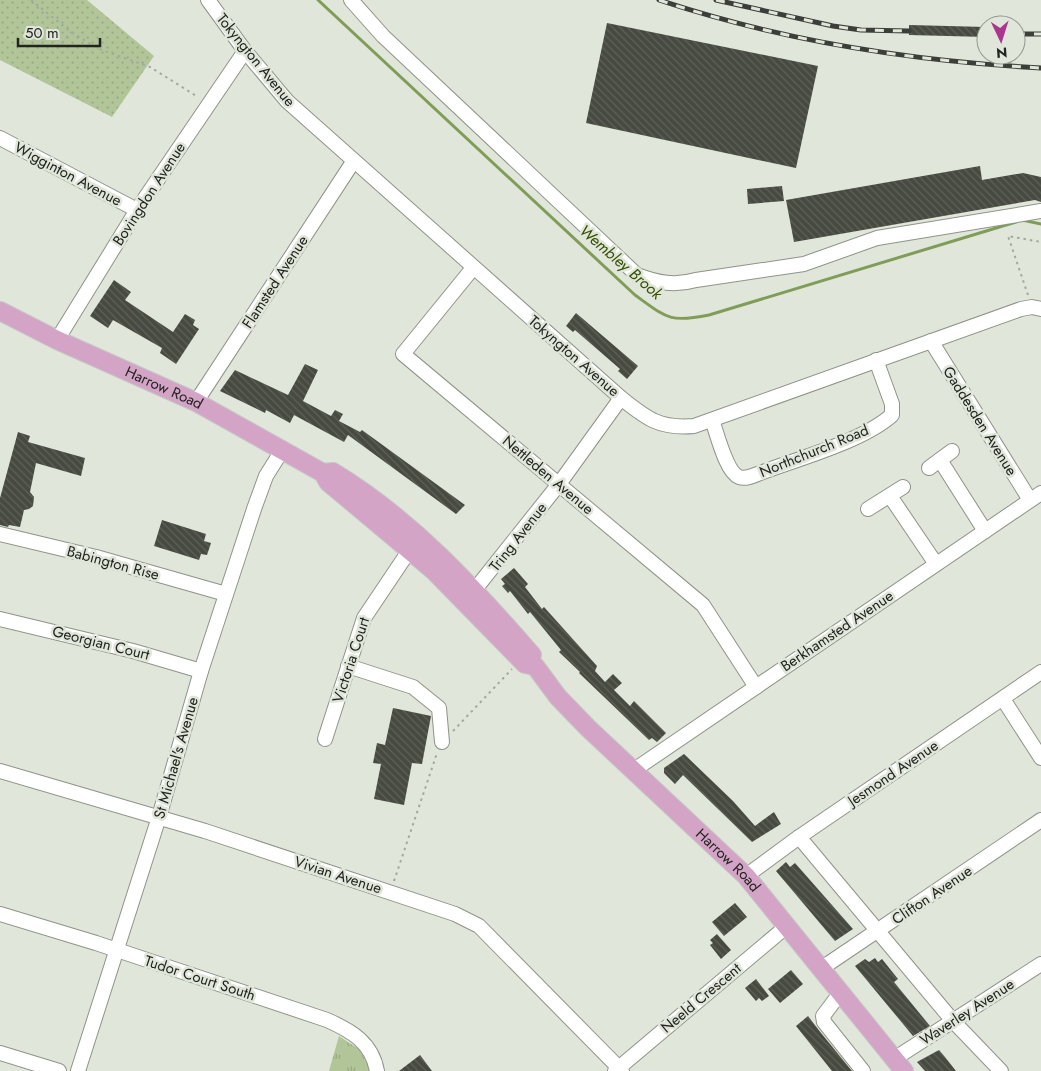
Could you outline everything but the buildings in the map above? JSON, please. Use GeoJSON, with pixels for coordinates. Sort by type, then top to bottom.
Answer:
{"type":"FeatureCollection","features":[{"type":"Feature","properties":{"kind":"main road","name":"Harrow Road"},"geometry":{"type":"LineString","coordinates":[[0,310],[57,340],[196,402],[323,473],[333,472],[362,490],[536,660],[528,663],[582,722],[746,876],[899,1065]]}},
{"type":"Feature","properties":{"kind":"street","name":"Tokyngton Avenue"},"geometry":{"type":"LineString","coordinates":[[208,0],[245,51],[287,101],[621,398],[642,415],[669,427],[694,426],[930,341],[1036,308]]}},
{"type":"Feature","properties":{"kind":"street"},"geometry":{"type":"LineString","coordinates":[[351,0],[390,42],[638,275],[647,279],[680,285],[696,280],[804,264],[877,238],[1041,211]]}},
{"type":"Feature","properties":{"kind":"street","name":"Bovingdon Avenue"},"geometry":{"type":"LineString","coordinates":[[57,340],[137,210],[245,51]]}},
{"type":"Feature","properties":{"kind":"street","name":"Wigginton Avenue"},"geometry":{"type":"LineString","coordinates":[[0,138],[137,210]]}},
{"type":"Feature","properties":{"kind":"street","name":"Flamsted Avenue"},"geometry":{"type":"LineString","coordinates":[[196,402],[354,162]]}},
{"type":"Feature","properties":{"kind":"street","name":"Nettleden Avenue"},"geometry":{"type":"LineString","coordinates":[[473,268],[403,354],[703,605],[756,687]]}},
{"type":"Feature","properties":{"kind":"street","name":"Gaddesden Avenue"},"geometry":{"type":"LineString","coordinates":[[930,341],[1036,497]]}},
{"type":"Feature","properties":{"kind":"street","name":"Northchurch Road"},"geometry":{"type":"LineString","coordinates":[[712,420],[732,471],[739,477],[748,477],[763,472],[856,437],[884,422],[892,415],[892,404],[876,360]]}},
{"type":"Feature","properties":{"kind":"street","name":"Tring Avenue"},"geometry":{"type":"LineString","coordinates":[[470,596],[559,484],[621,398]]}},
{"type":"Feature","properties":{"kind":"street","name":"St Michael's Avenue"},"geometry":{"type":"LineString","coordinates":[[78,1071],[159,817],[201,671],[226,594],[266,476],[282,449]]}},
{"type":"Feature","properties":{"kind":"street"},"geometry":{"type":"LineString","coordinates":[[952,451],[934,464],[986,531]]}},
{"type":"Feature","properties":{"kind":"street"},"geometry":{"type":"LineString","coordinates":[[868,509],[903,488]]}},
{"type":"Feature","properties":{"kind":"street"},"geometry":{"type":"LineString","coordinates":[[890,496],[936,564]]}},
{"type":"Feature","properties":{"kind":"street","name":"Berkhamsted Avenue"},"geometry":{"type":"LineString","coordinates":[[634,770],[1036,497]]}},
{"type":"Feature","properties":{"kind":"street","name":"Babington Rise"},"geometry":{"type":"LineString","coordinates":[[0,534],[96,557],[226,594]]}},
{"type":"Feature","properties":{"kind":"street","name":"Victoria Court"},"geometry":{"type":"LineString","coordinates":[[325,739],[369,607],[414,542]]}},
{"type":"Feature","properties":{"kind":"street","name":"Georgian Court"},"geometry":{"type":"LineString","coordinates":[[0,619],[133,651],[201,671]]}},
{"type":"Feature","properties":{"kind":"street"},"geometry":{"type":"LineString","coordinates":[[348,666],[413,687],[433,703],[439,708],[442,742]]}},
{"type":"Feature","properties":{"kind":"street","name":"Jesmond Avenue"},"geometry":{"type":"LineString","coordinates":[[746,876],[799,837],[1041,672]]}},
{"type":"Feature","properties":{"kind":"street"},"geometry":{"type":"LineString","coordinates":[[1003,699],[1041,758]]}},
{"type":"Feature","properties":{"kind":"street","name":"Vivian Avenue"},"geometry":{"type":"LineString","coordinates":[[0,771],[159,817],[455,914],[480,926],[619,1070]]}},
{"type":"Feature","properties":{"kind":"street","name":"Clifton Avenue"},"geometry":{"type":"LineString","coordinates":[[822,968],[1041,820]]}},
{"type":"Feature","properties":{"kind":"street"},"geometry":{"type":"LineString","coordinates":[[799,837],[953,1021],[1001,1071]]}},
{"type":"Feature","properties":{"kind":"street","name":"Tudor Court South"},"geometry":{"type":"LineString","coordinates":[[0,914],[116,950],[345,1028],[362,1040],[372,1056],[377,1071]]}},
{"type":"Feature","properties":{"kind":"street","name":"Neeld Crescent"},"geometry":{"type":"LineString","coordinates":[[619,1070],[726,976],[788,926]]}},
{"type":"Feature","properties":{"kind":"street","name":"Waverley Avenue"},"geometry":{"type":"LineString","coordinates":[[899,1065],[953,1021],[1041,964]]}},
{"type":"Feature","properties":{"kind":"street"},"geometry":{"type":"LineString","coordinates":[[841,992],[823,1016],[824,1022],[863,1071]]}},
{"type":"Feature","properties":{"kind":"street"},"geometry":{"type":"LineString","coordinates":[[0,1054],[59,1071]]}},
{"type":"Feature","properties":{"kind":"path"},"geometry":{"type":"LineString","coordinates":[[31,0],[71,32],[111,55],[133,60],[167,76],[208,104]]}},
{"type":"Feature","properties":{"kind":"path"},"geometry":{"type":"LineString","coordinates":[[58,48],[71,32]]}},
{"type":"Feature","properties":{"kind":"path"},"geometry":{"type":"LineString","coordinates":[[1036,308],[1008,236],[1041,242]]}},
{"type":"Feature","properties":{"kind":"path"},"geometry":{"type":"LineString","coordinates":[[390,892],[430,769],[442,742],[528,663]]}},
{"type":"Feature","properties":{"kind":"green space"},"geometry":{"type":"Polygon","coordinates":[[[0,0],[87,0],[154,56],[112,117],[0,60],[0,0]]]}},
{"type":"Feature","properties":{"kind":"green space"},"geometry":{"type":"Polygon","coordinates":[[[339,1036],[360,1050],[371,1071],[329,1071],[339,1036]]]}},
{"type":"Feature","properties":{"kind":"waterway","name":"Wembley Brook"},"geometry":{"type":"LineString","coordinates":[[318,0],[635,295],[669,317],[685,318],[709,315],[1016,222]]}},
{"type":"Feature","properties":{"kind":"waterway","name":"Wembley Brook"},"geometry":{"type":"LineString","coordinates":[[1022,220],[1041,224]]}},
{"type":"Feature","properties":{"kind":"railway"},"geometry":{"type":"LineString","coordinates":[[659,0],[752,27],[848,47],[944,60],[1041,68]]}},
{"type":"Feature","properties":{"kind":"railway"},"geometry":{"type":"LineString","coordinates":[[716,0],[833,26],[861,30],[909,31]]}},
{"type":"Feature","properties":{"kind":"railway"},"geometry":{"type":"LineString","coordinates":[[1026,34],[1041,34]]}}]}
